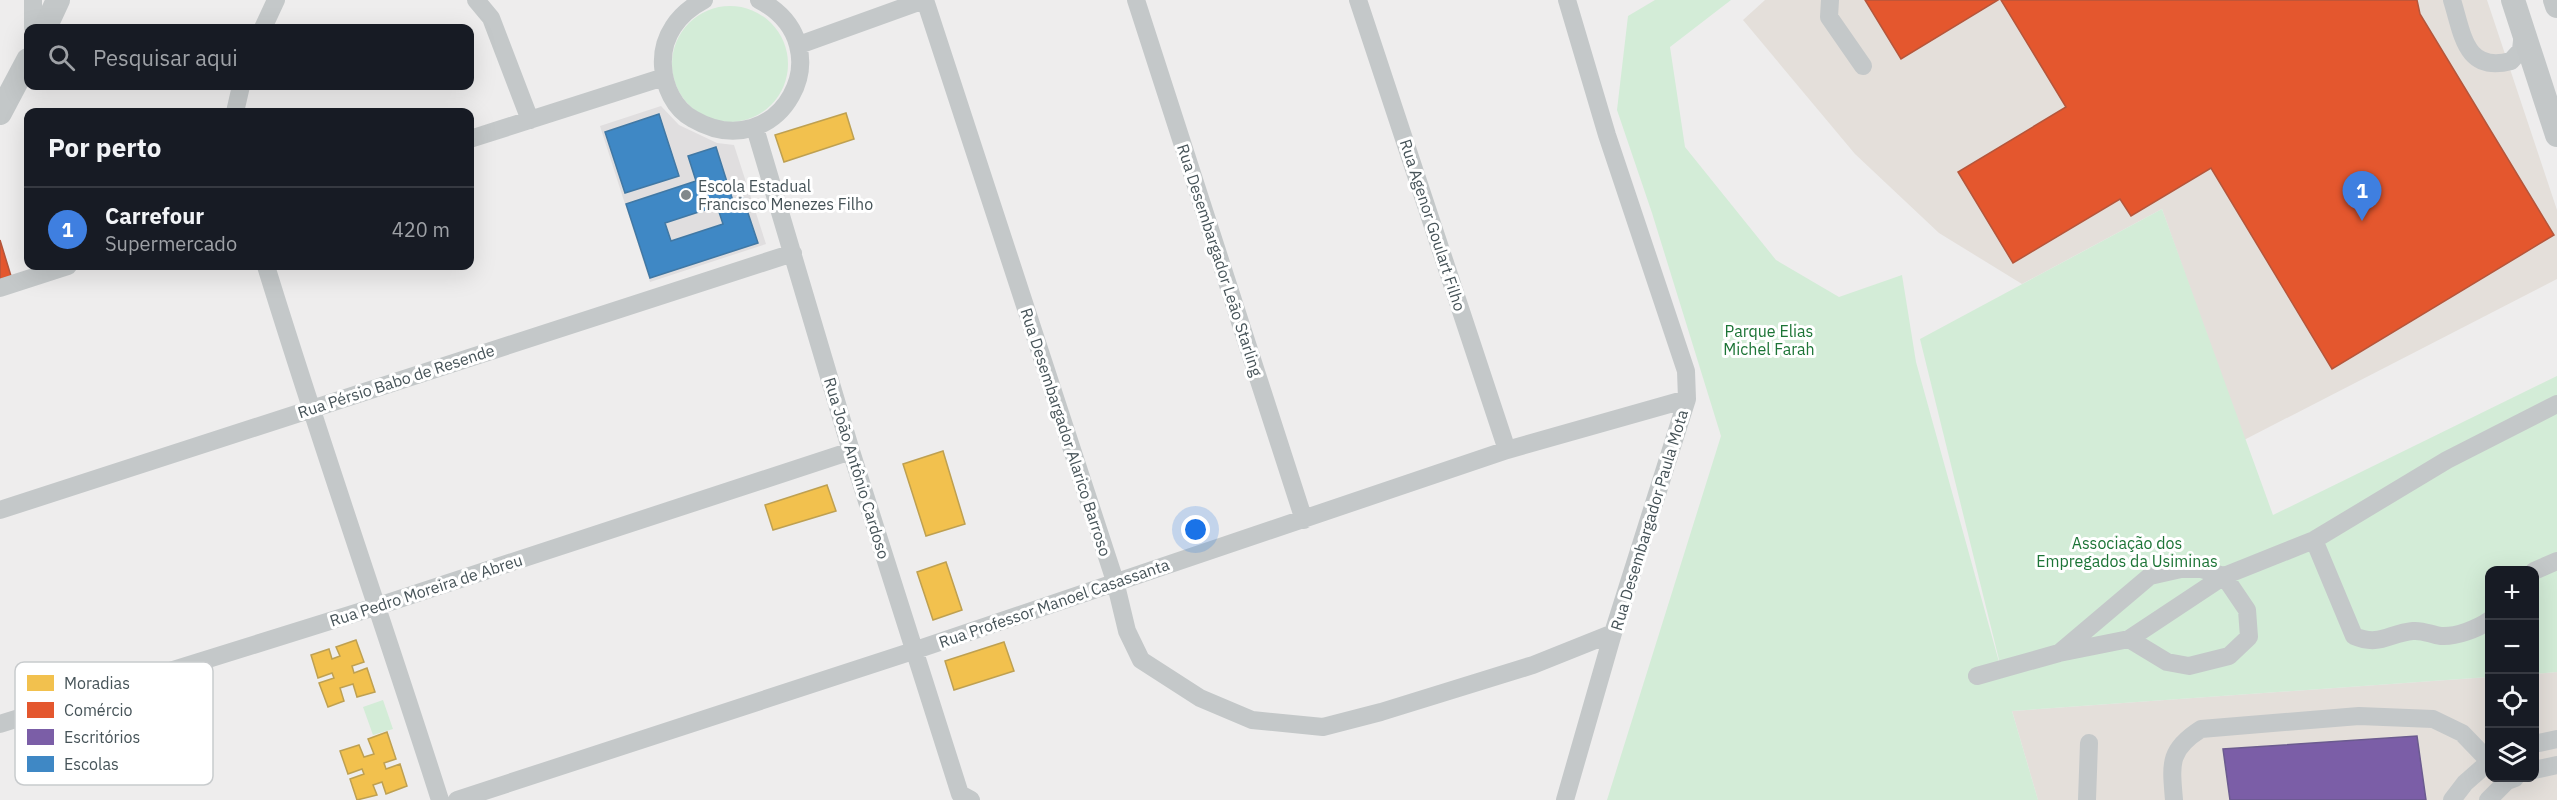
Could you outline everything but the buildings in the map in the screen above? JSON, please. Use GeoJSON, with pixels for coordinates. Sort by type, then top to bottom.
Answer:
{"type":"FeatureCollection","features":[{"type":"Feature","properties":{"kind":"main road"},"geometry":{"type":"LineString","coordinates":[[47,24],[58,0]]}},
{"type":"Feature","properties":{"kind":"main road"},"geometry":{"type":"LineString","coordinates":[[2513,0],[2557,135]]}},
{"type":"Feature","properties":{"kind":"main road"},"geometry":{"type":"LineString","coordinates":[[2555,0],[2557,6]]}},
{"type":"Feature","properties":{"kind":"main road"},"geometry":{"type":"LineString","coordinates":[[0,113],[24,68]]}},
{"type":"Feature","properties":{"kind":"street"},"geometry":{"type":"LineString","coordinates":[[33,0],[33,24]]}},
{"type":"Feature","properties":{"kind":"street"},"geometry":{"type":"LineString","coordinates":[[265,24],[276,0]]}},
{"type":"Feature","properties":{"kind":"street"},"geometry":{"type":"LineString","coordinates":[[476,0],[491,18],[530,120]]}},
{"type":"Feature","properties":{"kind":"street"},"geometry":{"type":"LineString","coordinates":[[704,0],[691,7],[677,21],[667,38],[662,57],[664,77],[672,99],[688,117],[708,128],[731,132],[754,128],[773,118],[787,104],[797,86],[801,65],[799,45],[789,24],[774,8],[759,0]]}},
{"type":"Feature","properties":{"kind":"street"},"geometry":{"type":"LineString","coordinates":[[799,45],[925,0]]}},
{"type":"Feature","properties":{"kind":"street","name":"Rua Desembargador Alarico Barroso"},"geometry":{"type":"LineString","coordinates":[[925,0],[1115,581],[1128,631],[1141,660],[1200,698],[1252,720],[1323,727],[1381,712],[1533,665],[1613,633]]}},
{"type":"Feature","properties":{"kind":"street","name":"Rua Desembargador Leão Starling"},"geometry":{"type":"LineString","coordinates":[[1136,0],[1304,520]]}},
{"type":"Feature","properties":{"kind":"street","name":"Rua Agenor Goulart Filho"},"geometry":{"type":"LineString","coordinates":[[1358,0],[1507,450]]}},
{"type":"Feature","properties":{"kind":"street","name":"Rua Desembargador Paula Mota"},"geometry":{"type":"LineString","coordinates":[[1565,800],[1613,633],[1687,399],[1686,371],[1607,135],[1567,0]]}},
{"type":"Feature","properties":{"kind":"street"},"geometry":{"type":"LineString","coordinates":[[1830,0],[1829,17],[1863,66]]}},
{"type":"Feature","properties":{"kind":"street"},"geometry":{"type":"LineString","coordinates":[[2452,0],[2465,44],[2475,58],[2487,64],[2511,61],[2521,50],[2523,32]]}},
{"type":"Feature","properties":{"kind":"street"},"geometry":{"type":"LineString","coordinates":[[474,137],[664,77]]}},
{"type":"Feature","properties":{"kind":"street"},"geometry":{"type":"LineString","coordinates":[[236,108],[240,90]]}},
{"type":"Feature","properties":{"kind":"street","name":"Rua João Antônio Cardoso"},"geometry":{"type":"LineString","coordinates":[[754,128],[913,651],[964,798]]}},
{"type":"Feature","properties":{"kind":"street","name":"Rua Pérsio Babo de Resende"},"geometry":{"type":"LineString","coordinates":[[0,510],[793,253]]}},
{"type":"Feature","properties":{"kind":"street"},"geometry":{"type":"LineString","coordinates":[[0,288],[56,270]]}},
{"type":"Feature","properties":{"kind":"street"},"geometry":{"type":"LineString","coordinates":[[267,270],[310,409],[378,606],[440,800]]}},
{"type":"Feature","properties":{"kind":"street","name":"Rua Professor Manoel Casassanta"},"geometry":{"type":"LineString","coordinates":[[457,800],[913,651],[1507,450],[1687,399]]}},
{"type":"Feature","properties":{"kind":"street"},"geometry":{"type":"LineString","coordinates":[[1977,676],[2059,652],[2129,639],[2224,576],[2314,540],[2447,460],[2557,404]]}},
{"type":"Feature","properties":{"kind":"street","name":"Rua Pedro Moreira de Abreu"},"geometry":{"type":"LineString","coordinates":[[199,662],[378,606],[851,451]]}},
{"type":"Feature","properties":{"kind":"street"},"geometry":{"type":"LineString","coordinates":[[2314,540],[2354,636],[2369,642],[2411,631],[2424,631],[2440,636],[2460,633],[2485,622]]}},
{"type":"Feature","properties":{"kind":"street"},"geometry":{"type":"LineString","coordinates":[[2539,569],[2557,561]]}},
{"type":"Feature","properties":{"kind":"street"},"geometry":{"type":"LineString","coordinates":[[2059,652],[2150,576],[2181,569],[2201,568],[2224,576],[2247,610],[2250,622],[2249,637],[2241,648],[2229,656],[2189,666],[2167,662],[2129,639]]}},
{"type":"Feature","properties":{"kind":"street"},"geometry":{"type":"LineString","coordinates":[[2174,800],[2172,770],[2175,754],[2185,740],[2201,729],[2359,716],[2433,719],[2462,733],[2485,757]]}},
{"type":"Feature","properties":{"kind":"street","name":"Rua Pedro Moreira de Abreu"},"geometry":{"type":"LineString","coordinates":[[0,724],[15,719]]}},
{"type":"Feature","properties":{"kind":"street"},"geometry":{"type":"LineString","coordinates":[[2087,800],[2089,743]]}},
{"type":"Feature","properties":{"kind":"street"},"geometry":{"type":"LineString","coordinates":[[2452,800],[2465,783],[2485,765]]}},
{"type":"Feature","properties":{"kind":"street"},"geometry":{"type":"LineString","coordinates":[[2539,769],[2557,765]]}},
{"type":"Feature","properties":{"kind":"street"},"geometry":{"type":"LineString","coordinates":[[2488,800],[2505,782]]}},
{"type":"Feature","properties":{"kind":"shaded area"},"geometry":{"type":"Polygon","coordinates":[[[1765,0],[2487,0],[2557,210],[2557,279],[2244,440],[2162,209],[2022,284],[1939,233],[1855,154],[1743,20],[1765,0]]]}},
{"type":"Feature","properties":{"kind":"shaded area","name":"Escola Estadual Francisco Menezes Filho"},"geometry":{"type":"Polygon","coordinates":[[[661,106],[679,125],[717,143],[734,145],[766,244],[650,282],[600,126],[661,106]]]}},
{"type":"Feature","properties":{"kind":"shaded area"},"geometry":{"type":"Polygon","coordinates":[[[2557,672],[2557,800],[2038,800],[2012,711],[2485,677],[2485,782],[2539,782],[2539,674],[2557,672]]]}},
{"type":"Feature","properties":{"kind":"green space"},"geometry":{"type":"Polygon","coordinates":[[[1655,0],[1731,0],[1670,47],[1685,147],[1776,260],[1839,297],[1902,275],[1916,362],[2004,680],[1920,339],[2162,209],[2273,515],[2557,376],[2557,672],[2539,674],[2539,566],[2485,566],[2485,677],[2012,711],[2038,800],[1607,800],[1721,436],[1652,213],[1617,110],[1628,16],[1655,0]]]}},
{"type":"Feature","properties":{"kind":"green space"},"geometry":{"type":"Polygon","coordinates":[[[730,6],[752,11],[771,23],[783,42],[788,64],[783,86],[771,105],[752,117],[730,122],[708,117],[689,105],[677,86],[672,64],[677,42],[689,23],[708,11],[730,6]]]}},
{"type":"Feature","properties":{"kind":"green space"},"geometry":{"type":"Polygon","coordinates":[[[383,700],[393,729],[373,735],[363,707],[383,700]]]}},
{"type":"Feature","properties":{"kind":"place","name":"Escola Estadual Francisco Menezes Filho"},"geometry":{"type":"Point","coordinates":[686,195]}},
{"type":"Feature","properties":{"kind":"place","name":"Carrefour"},"geometry":{"type":"Point","coordinates":[2362,221]}},
{"type":"Feature","properties":{"kind":"park label","name":"Parque Elias Michel Farah"},"geometry":{"type":"Point","coordinates":[1769,340]}},
{"type":"Feature","properties":{"kind":"park label","name":"Associação dos Empregados da Usiminas"},"geometry":{"type":"Point","coordinates":[2127,552]}}]}
